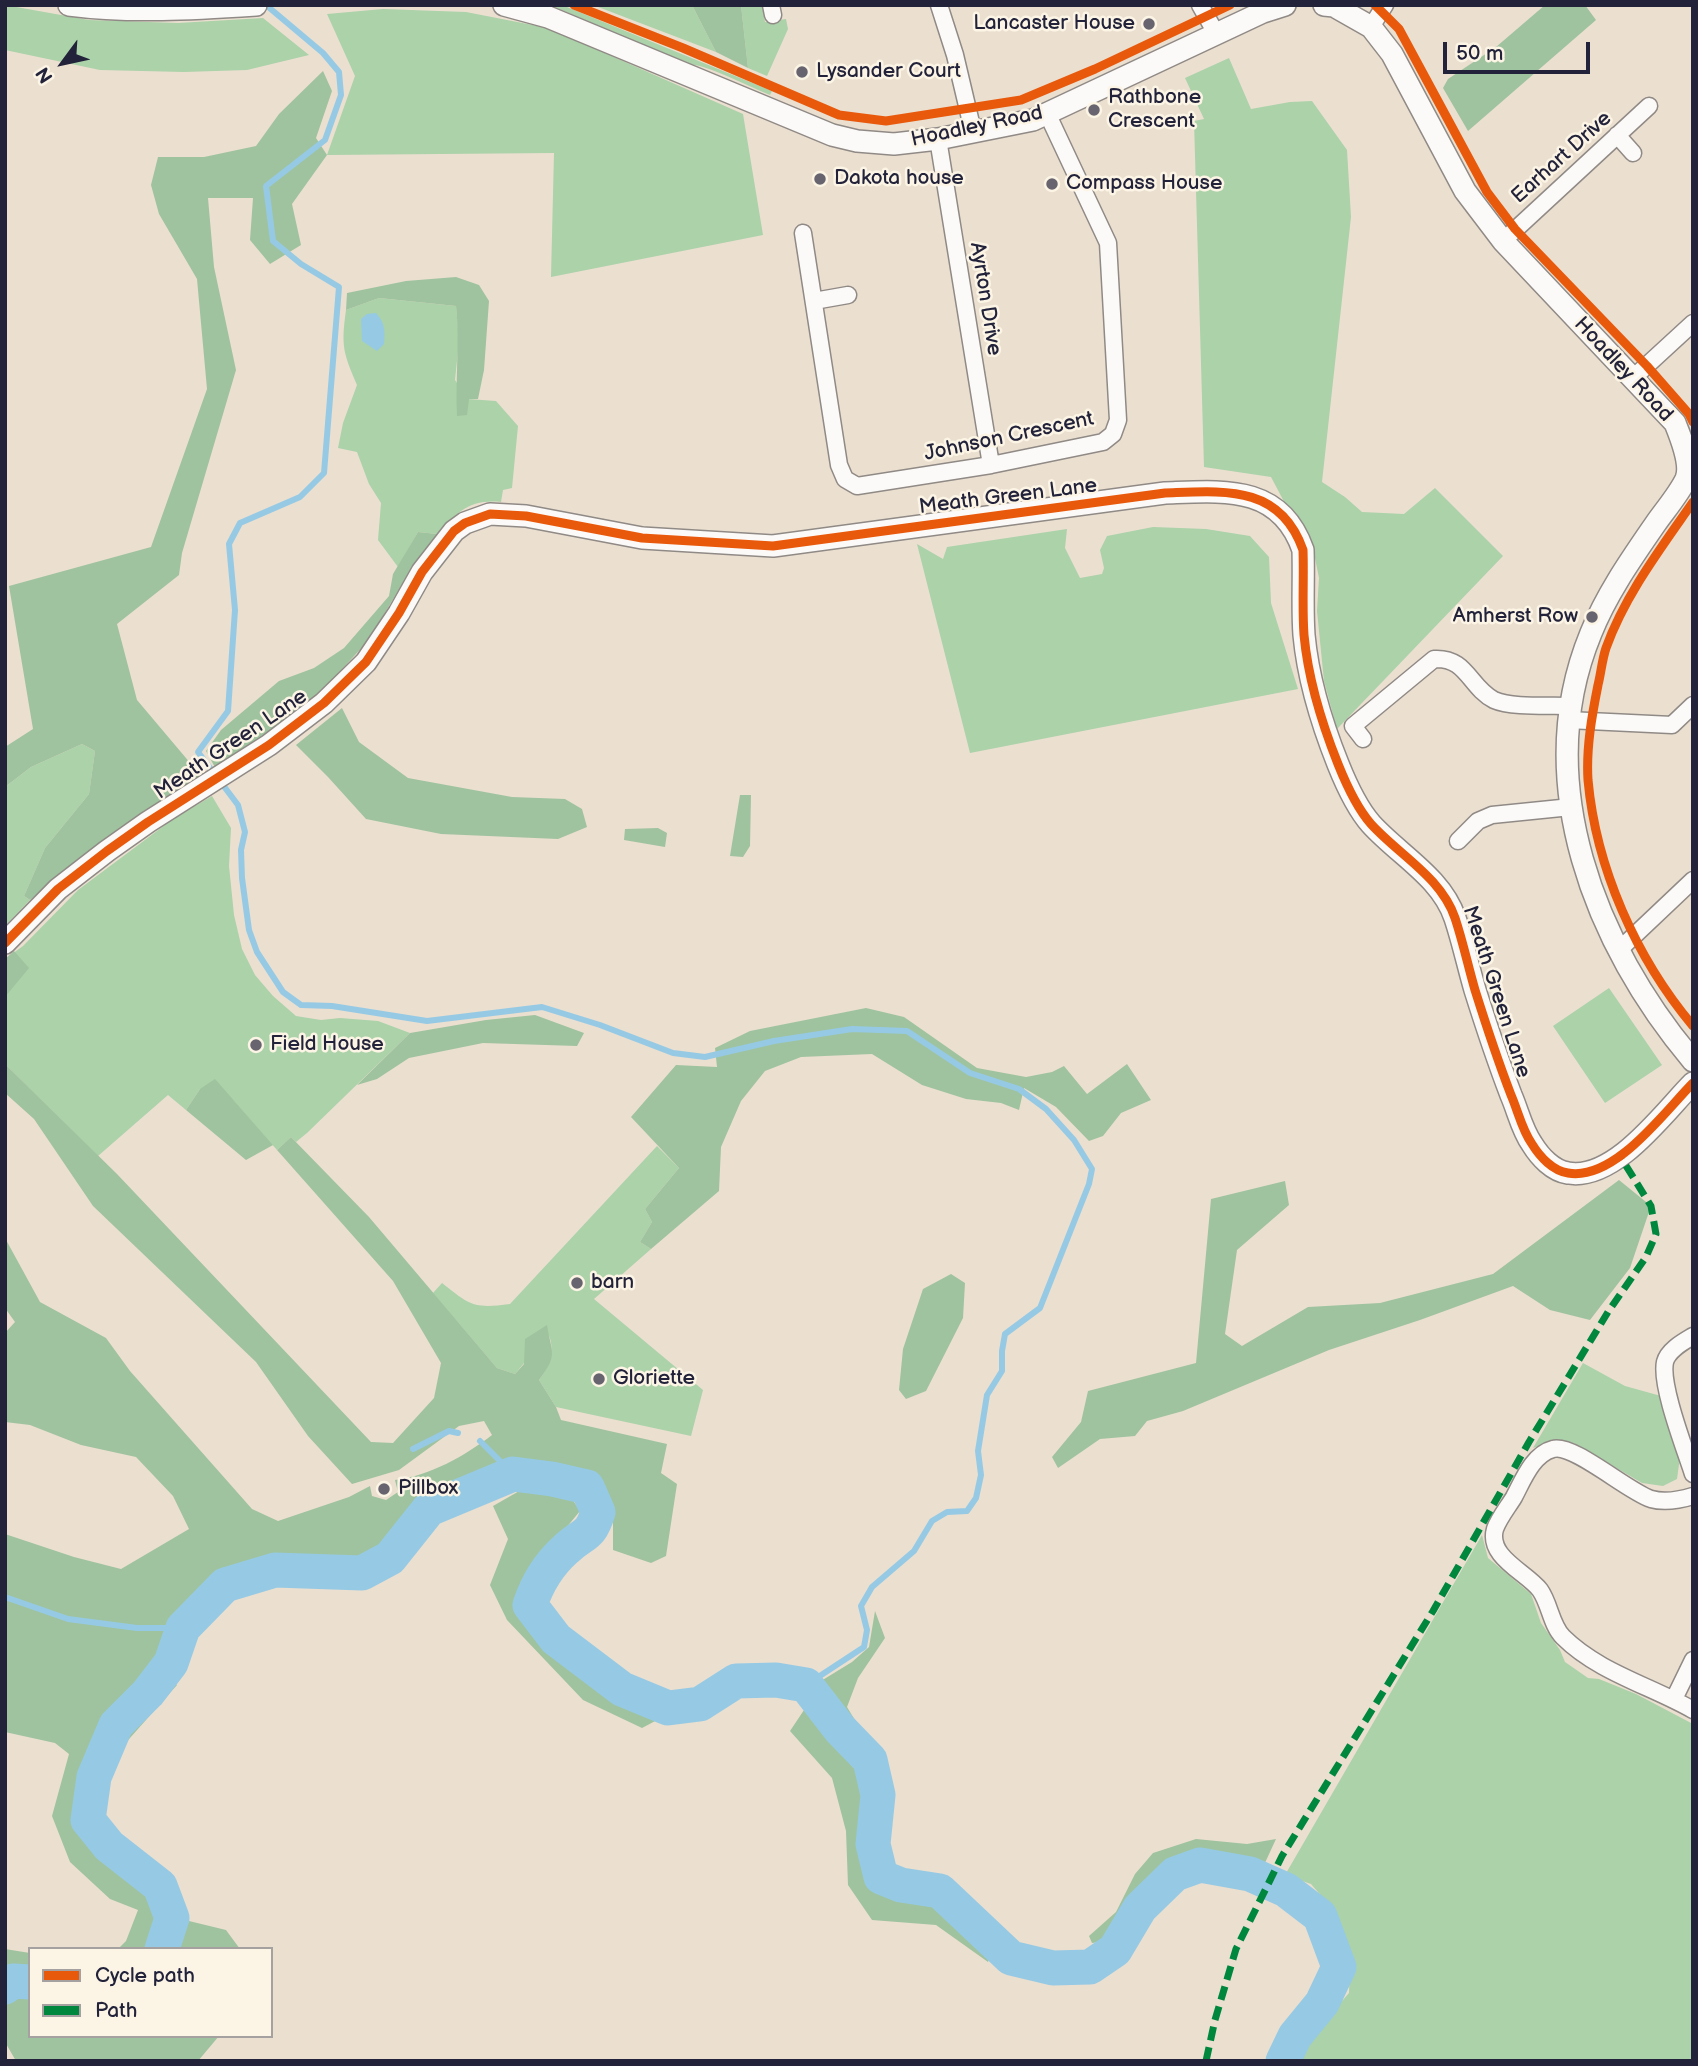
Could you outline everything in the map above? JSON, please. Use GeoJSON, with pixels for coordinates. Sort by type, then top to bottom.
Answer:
{"type":"FeatureCollection","features":[{"type":"Feature","properties":{"kind":"street"},"geometry":{"type":"LineString","coordinates":[[69,5],[91,8],[192,9],[256,5]]}},
{"type":"Feature","properties":{"kind":"street","name":"Hoadley Road"},"geometry":{"type":"LineString","coordinates":[[504,5],[548,17],[832,135],[856,141],[894,144],[938,139],[1033,120],[1217,35],[1262,9],[1285,5]]}},
{"type":"Feature","properties":{"kind":"street"},"geometry":{"type":"LineString","coordinates":[[939,5],[956,55],[972,131]]}},
{"type":"Feature","properties":{"kind":"street"},"geometry":{"type":"LineString","coordinates":[[1200,5],[1217,35]]}},
{"type":"Feature","properties":{"kind":"street","name":"Hoadley Road"},"geometry":{"type":"LineString","coordinates":[[1324,5],[1334,6],[1371,27],[1392,54],[1465,191],[1503,240],[1675,423],[1685,449],[1690,479],[1620,576],[1591,633],[1569,713],[1567,762],[1571,807],[1581,857],[1599,910],[1641,991],[1672,1036],[1693,1060]]}},
{"type":"Feature","properties":{"kind":"street"},"geometry":{"type":"LineString","coordinates":[[1371,27],[1385,5]]}},
{"type":"Feature","properties":{"kind":"street","name":"Earhart Drive"},"geometry":{"type":"LineString","coordinates":[[1503,240],[1649,107]]}},
{"type":"Feature","properties":{"kind":"street","name":"Johnson Crescent"},"geometry":{"type":"LineString","coordinates":[[803,233],[839,465],[845,480],[857,486],[991,465],[1103,442],[1113,434],[1118,420],[1108,243],[1047,113]]}},
{"type":"Feature","properties":{"kind":"street"},"geometry":{"type":"LineString","coordinates":[[1617,135],[1633,153]]}},
{"type":"Feature","properties":{"kind":"street","name":"Ayrton Drive"},"geometry":{"type":"LineString","coordinates":[[938,139],[991,465]]}},
{"type":"Feature","properties":{"kind":"street"},"geometry":{"type":"LineString","coordinates":[[814,301],[848,295]]}},
{"type":"Feature","properties":{"kind":"street"},"geometry":{"type":"LineString","coordinates":[[1632,379],[1693,323]]}},
{"type":"Feature","properties":{"kind":"street","name":"Meath Green Lane"},"geometry":{"type":"LineString","coordinates":[[5,943],[58,889],[148,822],[270,746],[324,703],[366,662],[399,613],[422,572],[464,523],[490,514],[526,516],[642,538],[773,546],[1125,500],[1165,492],[1219,492],[1261,499],[1279,511],[1299,540],[1303,550],[1304,635],[1307,658],[1324,725],[1338,765],[1352,794],[1372,824],[1437,886],[1447,900],[1455,917],[1503,1074],[1532,1145],[1554,1168],[1567,1173],[1582,1174],[1600,1167],[1634,1146],[1693,1083]]}},
{"type":"Feature","properties":{"kind":"street"},"geometry":{"type":"LineString","coordinates":[[1363,739],[1353,726],[1434,659],[1457,662],[1492,699],[1504,703],[1672,724],[1693,705]]}},
{"type":"Feature","properties":{"kind":"street"},"geometry":{"type":"LineString","coordinates":[[1458,841],[1478,821],[1492,815],[1571,807]]}},
{"type":"Feature","properties":{"kind":"street"},"geometry":{"type":"LineString","coordinates":[[1619,950],[1693,880]]}},
{"type":"Feature","properties":{"kind":"street"},"geometry":{"type":"LineString","coordinates":[[1693,1336],[1665,1359],[1664,1378],[1693,1474]]}},
{"type":"Feature","properties":{"kind":"street"},"geometry":{"type":"LineString","coordinates":[[1693,1496],[1672,1501],[1651,1499],[1610,1477],[1570,1450],[1554,1448],[1539,1456],[1495,1530],[1495,1545],[1503,1558],[1527,1576],[1542,1592],[1561,1635],[1603,1666],[1693,1710]]}},
{"type":"Feature","properties":{"kind":"street"},"geometry":{"type":"LineString","coordinates":[[1674,1699],[1693,1660]]}},
{"type":"Feature","properties":{"kind":"green space"},"geometry":{"type":"Polygon","coordinates":[[[5,5],[89,20],[178,23],[263,18],[309,55],[247,70],[100,70],[5,50],[5,5]]]}},
{"type":"Feature","properties":{"kind":"green space"},"geometry":{"type":"Polygon","coordinates":[[[550,5],[562,5],[772,91],[770,95],[703,67],[670,65],[649,47],[550,5]]]}},
{"type":"Feature","properties":{"kind":"green space"},"geometry":{"type":"Polygon","coordinates":[[[593,5],[692,5],[716,52],[593,5]]]}},
{"type":"Feature","properties":{"kind":"green space"},"geometry":{"type":"Polygon","coordinates":[[[692,5],[741,5],[748,68],[716,52],[692,5]]]}},
{"type":"Feature","properties":{"kind":"green space"},"geometry":{"type":"Polygon","coordinates":[[[741,5],[762,5],[765,22],[786,19],[788,29],[767,76],[748,68],[741,5]]]}},
{"type":"Feature","properties":{"kind":"green space"},"geometry":{"type":"Polygon","coordinates":[[[1545,5],[1585,5],[1596,20],[1468,131],[1443,88],[1448,79],[1496,47],[1545,5]]]}},
{"type":"Feature","properties":{"kind":"green space"},"geometry":{"type":"Polygon","coordinates":[[[383,9],[466,12],[548,28],[743,114],[763,235],[551,277],[554,153],[327,155],[355,76],[327,14],[383,9]]]}},
{"type":"Feature","properties":{"kind":"green space"},"geometry":{"type":"Polygon","coordinates":[[[1229,58],[1251,109],[1312,101],[1347,150],[1351,217],[1322,482],[1362,512],[1404,514],[1435,488],[1503,556],[1337,729],[1324,681],[1317,611],[1319,578],[1312,543],[1289,511],[1271,477],[1204,467],[1194,121],[1204,119],[1185,78],[1229,58]]]}},
{"type":"Feature","properties":{"kind":"green space"},"geometry":{"type":"Polygon","coordinates":[[[323,71],[332,91],[316,138],[327,155],[292,204],[301,245],[270,264],[250,240],[253,198],[208,198],[214,267],[236,370],[182,553],[179,575],[117,624],[137,700],[202,777],[104,840],[30,900],[24,896],[45,848],[89,794],[95,751],[82,744],[31,767],[5,787],[5,747],[33,729],[9,586],[151,547],[207,389],[197,279],[159,214],[151,185],[158,157],[204,157],[256,146],[279,114],[323,71]]]}},
{"type":"Feature","properties":{"kind":"green space"},"geometry":{"type":"Polygon","coordinates":[[[456,277],[479,285],[489,301],[484,370],[478,399],[469,399],[467,415],[457,416],[456,306],[379,298],[346,310],[347,293],[406,281],[456,277]]]}},
{"type":"Feature","properties":{"kind":"green space"},"geometry":{"type":"Polygon","coordinates":[[[379,298],[456,306],[459,341],[455,380],[468,399],[496,401],[518,426],[512,488],[503,490],[501,502],[472,505],[451,519],[437,534],[418,532],[398,567],[378,540],[381,503],[369,484],[357,452],[338,448],[343,423],[357,385],[344,349],[346,310],[379,298]]]}},
{"type":"Feature","properties":{"kind":"green space"},"geometry":{"type":"Polygon","coordinates":[[[1153,527],[1206,529],[1250,536],[1269,557],[1271,603],[1298,689],[970,753],[917,544],[943,559],[947,547],[1067,529],[1065,548],[1080,578],[1102,574],[1104,568],[1100,550],[1107,536],[1153,527]]]}},
{"type":"Feature","properties":{"kind":"green space"},"geometry":{"type":"Polygon","coordinates":[[[418,532],[437,534],[407,576],[368,641],[318,695],[217,771],[206,751],[221,730],[279,681],[314,668],[344,648],[389,596],[393,574],[418,532]]]}},
{"type":"Feature","properties":{"kind":"green space"},"geometry":{"type":"Polygon","coordinates":[[[342,708],[359,742],[408,778],[512,797],[565,799],[582,809],[587,827],[558,839],[441,834],[366,819],[296,745],[342,708]]]}},
{"type":"Feature","properties":{"kind":"green space"},"geometry":{"type":"Polygon","coordinates":[[[82,744],[95,751],[89,794],[45,848],[24,896],[30,900],[5,926],[5,787],[31,767],[82,744]]]}},
{"type":"Feature","properties":{"kind":"green space"},"geometry":{"type":"Polygon","coordinates":[[[740,795],[751,795],[750,846],[743,857],[730,856],[740,795]]]}},
{"type":"Feature","properties":{"kind":"green space"},"geometry":{"type":"Polygon","coordinates":[[[212,796],[231,828],[229,866],[234,915],[242,949],[255,975],[273,996],[296,1016],[321,1020],[340,1018],[378,1021],[410,1033],[307,1133],[296,1142],[291,1137],[277,1150],[233,1100],[200,1089],[186,1110],[168,1095],[98,1156],[5,1064],[5,959],[23,946],[78,890],[173,819],[212,796]]]}},
{"type":"Feature","properties":{"kind":"green space"},"geometry":{"type":"Polygon","coordinates":[[[658,828],[667,833],[665,847],[624,840],[625,829],[658,828]]]}},
{"type":"Feature","properties":{"kind":"green space"},"geometry":{"type":"Polygon","coordinates":[[[14,951],[29,968],[5,997],[5,959],[14,951]]]}},
{"type":"Feature","properties":{"kind":"green space"},"geometry":{"type":"Polygon","coordinates":[[[1609,988],[1662,1065],[1605,1103],[1553,1026],[1609,988]]]}},
{"type":"Feature","properties":{"kind":"green space"},"geometry":{"type":"Polygon","coordinates":[[[866,1008],[904,1017],[977,1068],[1026,1077],[1052,1072],[1064,1066],[1087,1094],[1127,1064],[1151,1100],[1121,1113],[1103,1136],[1089,1141],[1056,1107],[1024,1088],[1019,1110],[1001,1103],[966,1099],[922,1085],[872,1054],[801,1057],[765,1071],[741,1101],[721,1147],[719,1191],[651,1249],[640,1242],[652,1222],[645,1209],[679,1168],[631,1117],[676,1065],[717,1067],[715,1048],[750,1031],[866,1008]]]}},
{"type":"Feature","properties":{"kind":"green space"},"geometry":{"type":"Polygon","coordinates":[[[535,1015],[584,1033],[577,1046],[483,1043],[409,1058],[377,1079],[357,1085],[410,1033],[535,1015]]]}},
{"type":"Feature","properties":{"kind":"green space"},"geometry":{"type":"Polygon","coordinates":[[[5,1064],[117,1174],[371,1442],[393,1443],[434,1398],[441,1363],[393,1281],[277,1150],[291,1137],[369,1217],[497,1368],[515,1374],[524,1364],[525,1339],[547,1325],[552,1353],[539,1380],[561,1420],[667,1444],[661,1473],[677,1484],[666,1556],[651,1563],[613,1550],[613,1516],[598,1488],[576,1478],[514,1468],[473,1486],[427,1500],[409,1520],[393,1546],[373,1560],[344,1565],[273,1562],[220,1579],[178,1621],[157,1669],[177,1685],[114,1756],[103,1797],[106,1818],[91,1837],[108,1860],[150,1890],[160,1909],[153,1935],[145,1947],[120,1947],[126,1941],[138,1910],[110,1899],[70,1862],[52,1816],[69,1754],[55,1743],[5,1732],[5,1534],[121,1569],[189,1529],[173,1496],[136,1457],[81,1445],[30,1425],[5,1422],[5,1333],[15,1322],[5,1308],[5,1238],[40,1302],[106,1338],[130,1371],[252,1509],[278,1521],[349,1497],[370,1486],[372,1496],[386,1500],[398,1492],[395,1480],[446,1464],[492,1435],[484,1421],[459,1426],[399,1470],[352,1484],[308,1436],[256,1362],[93,1206],[34,1119],[5,1093],[5,1064]]]}},
{"type":"Feature","properties":{"kind":"green space"},"geometry":{"type":"Polygon","coordinates":[[[215,1079],[273,1145],[246,1160],[186,1110],[200,1089],[215,1079]]]}},
{"type":"Feature","properties":{"kind":"green space"},"geometry":{"type":"Polygon","coordinates":[[[657,1146],[679,1168],[645,1209],[652,1222],[640,1242],[651,1249],[594,1299],[703,1390],[691,1436],[556,1407],[539,1380],[550,1358],[548,1334],[515,1374],[497,1368],[433,1293],[442,1283],[473,1304],[510,1304],[657,1146]]]}},
{"type":"Feature","properties":{"kind":"green space"},"geometry":{"type":"Polygon","coordinates":[[[1619,1180],[1651,1206],[1630,1268],[1590,1320],[1550,1310],[1513,1286],[1329,1350],[1183,1411],[1147,1421],[1135,1436],[1100,1439],[1058,1468],[1052,1457],[1081,1422],[1088,1391],[1196,1363],[1211,1199],[1285,1181],[1289,1205],[1237,1250],[1225,1334],[1242,1346],[1308,1307],[1380,1303],[1493,1274],[1619,1180]]]}},
{"type":"Feature","properties":{"kind":"green space"},"geometry":{"type":"Polygon","coordinates":[[[951,1274],[965,1283],[963,1318],[926,1391],[906,1399],[899,1390],[903,1349],[923,1289],[951,1274]]]}},
{"type":"Feature","properties":{"kind":"green space"},"geometry":{"type":"Polygon","coordinates":[[[1583,1363],[1625,1386],[1661,1396],[1680,1457],[1677,1479],[1663,1486],[1642,1483],[1574,1443],[1553,1441],[1533,1448],[1583,1363]]]}},
{"type":"Feature","properties":{"kind":"green space"},"geometry":{"type":"Polygon","coordinates":[[[521,1490],[569,1494],[580,1511],[547,1551],[516,1598],[524,1620],[569,1664],[659,1719],[642,1728],[583,1700],[507,1620],[490,1585],[508,1539],[493,1506],[521,1490]]]}},
{"type":"Feature","properties":{"kind":"green space"},"geometry":{"type":"Polygon","coordinates":[[[1482,1535],[1488,1558],[1531,1594],[1541,1623],[1565,1662],[1588,1678],[1599,1679],[1636,1694],[1693,1724],[1693,2061],[1296,2061],[1308,2031],[1328,2017],[1349,1993],[1350,1960],[1330,1906],[1311,1884],[1285,1875],[1482,1535]]]}},
{"type":"Feature","properties":{"kind":"green space"},"geometry":{"type":"Polygon","coordinates":[[[875,1611],[885,1638],[858,1678],[847,1707],[881,1756],[849,1731],[834,1745],[865,1781],[869,1876],[884,1892],[927,1900],[960,1924],[991,1953],[988,1962],[936,1925],[872,1920],[848,1885],[846,1831],[832,1778],[790,1731],[804,1710],[803,1692],[852,1662],[869,1647],[875,1611]]]}},
{"type":"Feature","properties":{"kind":"green space"},"geometry":{"type":"Polygon","coordinates":[[[1196,1839],[1247,1844],[1276,1839],[1264,1865],[1223,1855],[1199,1852],[1186,1854],[1172,1862],[1146,1886],[1108,1941],[1092,1943],[1089,1936],[1116,1912],[1135,1874],[1153,1853],[1196,1839]]]}},
{"type":"Feature","properties":{"kind":"green space"},"geometry":{"type":"Polygon","coordinates":[[[189,1921],[226,1930],[239,1947],[174,1947],[189,1921]]]}},
{"type":"Feature","properties":{"kind":"green space"},"geometry":{"type":"Polygon","coordinates":[[[5,1949],[28,1953],[28,1972],[17,1973],[5,1980],[5,1949]]]}},
{"type":"Feature","properties":{"kind":"green space"},"geometry":{"type":"Polygon","coordinates":[[[28,1993],[28,2038],[217,2038],[198,2061],[16,2061],[5,2042],[5,2002],[28,1993]]]}},
{"type":"Feature","properties":{"kind":"water"},"geometry":{"type":"Polygon","coordinates":[[[376,313],[383,324],[384,335],[384,344],[377,351],[362,341],[361,319],[367,314],[376,313]]]}},
{"type":"Feature","properties":{"kind":"waterway"},"geometry":{"type":"LineString","coordinates":[[266,5],[323,53],[339,72],[341,95],[325,140],[266,186],[273,241],[301,264],[339,287],[324,473],[300,497],[240,523],[229,544],[235,610],[228,711],[198,752],[238,805],[245,832],[241,850],[242,878],[249,930],[257,952],[283,992],[301,1005],[332,1006],[427,1021],[542,1007],[600,1025],[673,1053],[705,1057],[774,1041],[852,1029],[907,1031],[970,1073],[1019,1089],[1046,1109],[1074,1140],[1092,1169],[1089,1184],[1040,1308],[1005,1334],[1002,1371],[987,1395],[978,1451],[981,1475],[976,1498],[967,1511],[947,1512],[932,1521],[914,1551],[872,1587],[861,1606],[867,1630],[864,1647],[806,1685]]}},
{"type":"Feature","properties":{"kind":"waterway"},"geometry":{"type":"LineString","coordinates":[[413,1449],[449,1431],[458,1433]]}},
{"type":"Feature","properties":{"kind":"waterway"},"geometry":{"type":"LineString","coordinates":[[480,1441],[513,1474]]}},
{"type":"Feature","properties":{"kind":"waterway"},"geometry":{"type":"LineString","coordinates":[[163,1947],[172,1918],[160,1886],[109,1846],[88,1820],[94,1777],[116,1725],[148,1693],[171,1663],[183,1628],[225,1585],[275,1570],[362,1573],[390,1558],[429,1509],[513,1474],[587,1487],[598,1512],[589,1531],[566,1549],[549,1568],[530,1605],[556,1639],[622,1689],[668,1708],[700,1704],[736,1681],[776,1680],[806,1685],[840,1729],[870,1760],[878,1795],[873,1844],[881,1877],[901,1885],[940,1891],[1011,1958],[1053,1968],[1090,1967],[1115,1950],[1140,1908],[1175,1874],[1200,1865],[1250,1874],[1286,1890],[1320,1916],[1339,1967],[1322,2003],[1295,2036],[1283,2061]]}},
{"type":"Feature","properties":{"kind":"waterway"},"geometry":{"type":"LineString","coordinates":[[5,1597],[68,1619],[137,1628],[183,1628]]}},
{"type":"Feature","properties":{"kind":"waterway"},"geometry":{"type":"LineString","coordinates":[[5,1987],[13,1981],[28,1982]]}},
{"type":"Feature","properties":{"kind":"marked path"},"geometry":{"type":"LineString","coordinates":[[1206,2061],[1236,1949],[1282,1856],[1433,1611],[1529,1442],[1608,1312],[1646,1257],[1656,1234],[1651,1206],[1620,1156]]}},
{"type":"Feature","properties":{"kind":"cycle path"},"geometry":{"type":"LineString","coordinates":[[574,5],[839,115],[886,121],[1021,100],[1095,69],[1230,5]]}},
{"type":"Feature","properties":{"kind":"cycle path"},"geometry":{"type":"LineString","coordinates":[[1375,5],[1399,29],[1487,192],[1515,229],[1647,366],[1693,422]]}},
{"type":"Feature","properties":{"kind":"cycle path"},"geometry":{"type":"LineString","coordinates":[[5,943],[58,889],[107,851],[269,745],[324,703],[366,662],[399,613],[422,572],[454,531],[465,523],[490,514],[526,516],[642,538],[773,546],[1165,493],[1228,493],[1265,502],[1280,513],[1293,529],[1303,550],[1303,624],[1306,651],[1316,701],[1338,764],[1352,795],[1366,817],[1430,878],[1449,903],[1501,1069],[1525,1133],[1539,1154],[1547,1163],[1562,1172],[1586,1173],[1603,1166],[1621,1156],[1637,1142],[1693,1083]]}},
{"type":"Feature","properties":{"kind":"cycle path"},"geometry":{"type":"LineString","coordinates":[[1693,502],[1633,591],[1606,648],[1592,720],[1588,768],[1592,813],[1610,879],[1622,911],[1654,971],[1693,1026]]}},
{"type":"Feature","properties":{"kind":"place","name":"Lancaster House"},"geometry":{"type":"Point","coordinates":[1149,24]}},
{"type":"Feature","properties":{"kind":"place","name":"Lysander Court"},"geometry":{"type":"Point","coordinates":[802,72]}},
{"type":"Feature","properties":{"kind":"place","name":"Rathbone Crescent"},"geometry":{"type":"Point","coordinates":[1094,110]}},
{"type":"Feature","properties":{"kind":"place","name":"Dakota house"},"geometry":{"type":"Point","coordinates":[820,179]}},
{"type":"Feature","properties":{"kind":"place","name":"Compass House"},"geometry":{"type":"Point","coordinates":[1052,184]}},
{"type":"Feature","properties":{"kind":"place","name":"Amherst Row"},"geometry":{"type":"Point","coordinates":[1592,617]}},
{"type":"Feature","properties":{"kind":"place","name":"Field House"},"geometry":{"type":"Point","coordinates":[256,1045]}},
{"type":"Feature","properties":{"kind":"place","name":"barn"},"geometry":{"type":"Point","coordinates":[577,1283]}},
{"type":"Feature","properties":{"kind":"place","name":"Gloriette"},"geometry":{"type":"Point","coordinates":[599,1379]}},
{"type":"Feature","properties":{"kind":"place","name":"Pillbox"},"geometry":{"type":"Point","coordinates":[384,1489]}}]}
